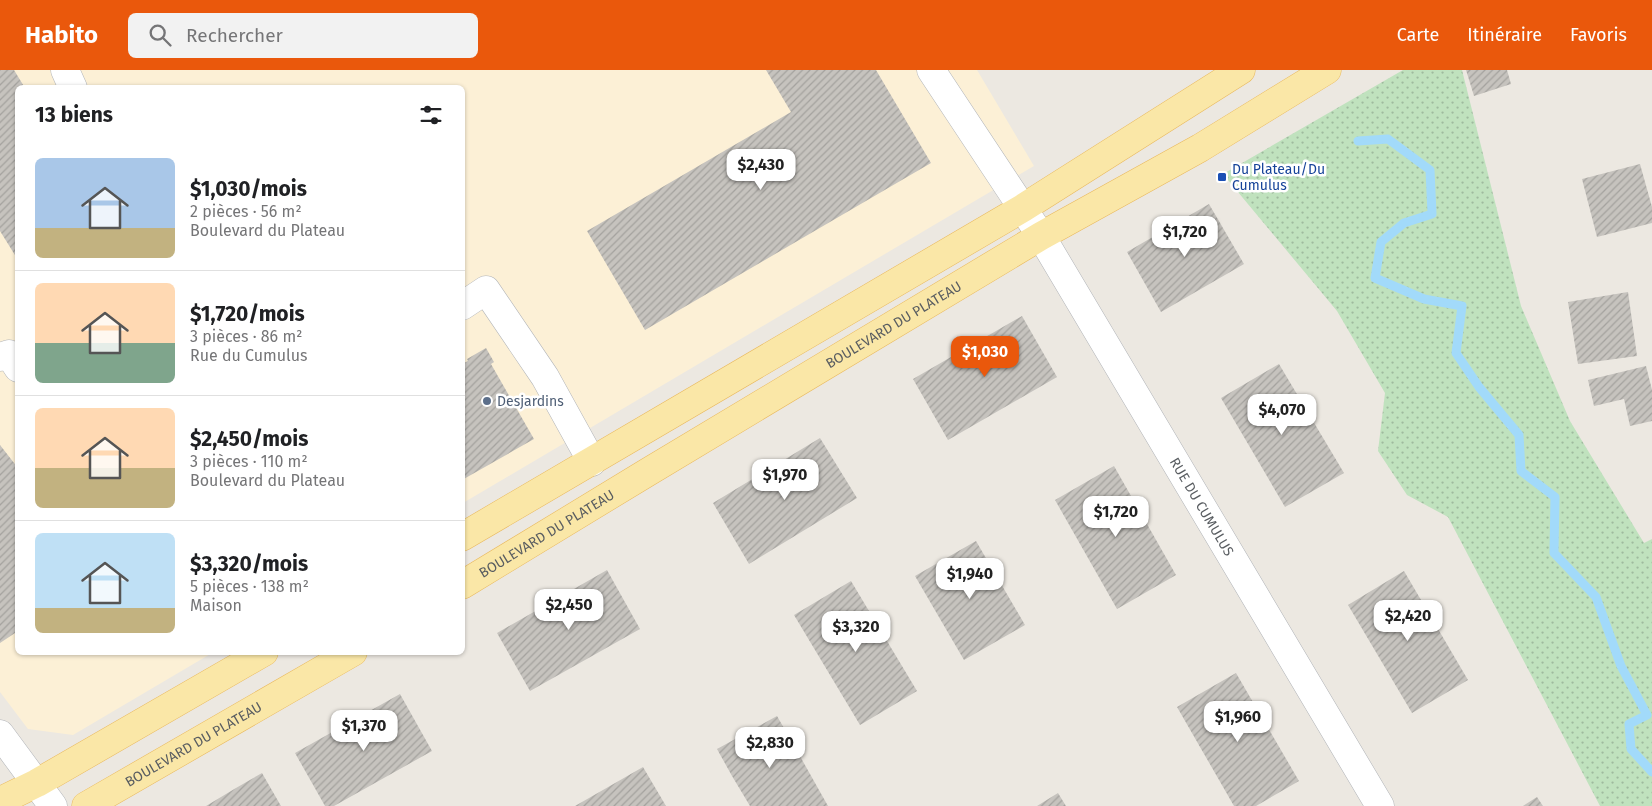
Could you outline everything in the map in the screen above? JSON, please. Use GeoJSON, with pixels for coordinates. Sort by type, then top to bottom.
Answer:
{"type":"FeatureCollection","features":[{"type":"Feature","properties":{"kind":"main road"},"geometry":{"type":"LineString","coordinates":[[465,535],[1023,208],[1241,70]]}},
{"type":"Feature","properties":{"kind":"main road","name":"BOULEVARD DU PLATEAU"},"geometry":{"type":"LineString","coordinates":[[465,583],[1041,236],[1200,148],[1328,70]]}},
{"type":"Feature","properties":{"kind":"main road"},"geometry":{"type":"LineString","coordinates":[[0,801],[37,783],[259,655]]}},
{"type":"Feature","properties":{"kind":"main road","name":"BOULEVARD DU PLATEAU"},"geometry":{"type":"LineString","coordinates":[[86,806],[348,655]]}},
{"type":"Feature","properties":{"kind":"street"},"geometry":{"type":"LineString","coordinates":[[65,70],[72,85]]}},
{"type":"Feature","properties":{"kind":"street","name":"RUE DU CUMULUS"},"geometry":{"type":"LineString","coordinates":[[931,70],[1041,236],[1380,806]]}},
{"type":"Feature","properties":{"kind":"street"},"geometry":{"type":"LineString","coordinates":[[465,304],[486,290],[545,377],[592,462]]}},
{"type":"Feature","properties":{"kind":"street"},"geometry":{"type":"LineString","coordinates":[[0,734],[53,806]]}},
{"type":"Feature","properties":{"kind":"shaded area"},"geometry":{"type":"Polygon","coordinates":[[[0,70],[977,70],[1034,166],[465,502],[465,85],[15,85],[15,655],[209,655],[73,735],[28,729],[0,692],[0,70]]]}},
{"type":"Feature","properties":{"kind":"green space"},"geometry":{"type":"Polygon","coordinates":[[[1403,70],[1462,70],[1521,306],[1570,421],[1644,543],[1652,539],[1652,806],[1600,806],[1448,517],[1407,495],[1378,451],[1385,393],[1337,311],[1223,174],[1403,70]]]}},
{"type":"Feature","properties":{"kind":"building"},"geometry":{"type":"Polygon","coordinates":[[[0,70],[14,70],[23,85],[15,85],[15,255],[0,231],[0,70]]]}},
{"type":"Feature","properties":{"kind":"building"},"geometry":{"type":"Polygon","coordinates":[[[766,70],[876,70],[931,163],[645,330],[587,231],[791,112],[766,70]]]}},
{"type":"Feature","properties":{"kind":"building"},"geometry":{"type":"Polygon","coordinates":[[[1466,70],[1507,70],[1511,84],[1474,96],[1466,70]]]}},
{"type":"Feature","properties":{"kind":"building"},"geometry":{"type":"Polygon","coordinates":[[[1640,164],[1652,207],[1652,223],[1597,237],[1582,179],[1640,164]]]}},
{"type":"Feature","properties":{"kind":"building"},"geometry":{"type":"Polygon","coordinates":[[[1209,204],[1244,264],[1161,312],[1127,252],[1209,204]]]}},
{"type":"Feature","properties":{"kind":"building"},"geometry":{"type":"Polygon","coordinates":[[[1628,292],[1637,356],[1578,364],[1568,302],[1628,292]]]}},
{"type":"Feature","properties":{"kind":"building"},"geometry":{"type":"Polygon","coordinates":[[[1022,316],[1057,377],[948,440],[913,379],[1022,316]]]}},
{"type":"Feature","properties":{"kind":"building","name":"Desjardins"},"geometry":{"type":"Polygon","coordinates":[[[486,348],[494,362],[491,364],[534,439],[465,478],[465,362],[468,361],[467,359],[486,348]]]}},
{"type":"Feature","properties":{"kind":"building"},"geometry":{"type":"Polygon","coordinates":[[[1279,364],[1344,473],[1285,507],[1221,398],[1279,364]]]}},
{"type":"Feature","properties":{"kind":"building"},"geometry":{"type":"Polygon","coordinates":[[[1646,366],[1652,390],[1652,421],[1630,426],[1624,399],[1594,406],[1588,380],[1646,366]]]}},
{"type":"Feature","properties":{"kind":"building"},"geometry":{"type":"Polygon","coordinates":[[[820,438],[857,498],[749,564],[713,503],[820,438]]]}},
{"type":"Feature","properties":{"kind":"building"},"geometry":{"type":"Polygon","coordinates":[[[0,445],[15,464],[15,633],[0,643],[0,445]]]}},
{"type":"Feature","properties":{"kind":"building"},"geometry":{"type":"Polygon","coordinates":[[[1114,466],[1176,575],[1117,609],[1055,500],[1114,466]]]}},
{"type":"Feature","properties":{"kind":"building"},"geometry":{"type":"Polygon","coordinates":[[[976,541],[1025,625],[964,660],[915,576],[976,541]]]}},
{"type":"Feature","properties":{"kind":"building"},"geometry":{"type":"Polygon","coordinates":[[[607,570],[640,629],[530,691],[497,633],[607,570]]]}},
{"type":"Feature","properties":{"kind":"building"},"geometry":{"type":"Polygon","coordinates":[[[1404,571],[1468,680],[1412,713],[1348,605],[1404,571]]]}},
{"type":"Feature","properties":{"kind":"building"},"geometry":{"type":"Polygon","coordinates":[[[851,581],[917,691],[860,725],[794,615],[851,581]]]}},
{"type":"Feature","properties":{"kind":"building"},"geometry":{"type":"Polygon","coordinates":[[[1236,673],[1299,781],[1256,806],[1234,806],[1177,707],[1236,673]]]}},
{"type":"Feature","properties":{"kind":"building"},"geometry":{"type":"Polygon","coordinates":[[[400,694],[432,751],[334,806],[325,806],[295,753],[400,694]]]}},
{"type":"Feature","properties":{"kind":"building"},"geometry":{"type":"Polygon","coordinates":[[[777,716],[828,806],[750,806],[732,776],[717,749],[777,716]]]}},
{"type":"Feature","properties":{"kind":"building"},"geometry":{"type":"Polygon","coordinates":[[[643,767],[666,806],[575,806],[589,798],[643,767]]]}},
{"type":"Feature","properties":{"kind":"building"},"geometry":{"type":"Polygon","coordinates":[[[262,773],[281,806],[206,806],[236,788],[262,773]]]}},
{"type":"Feature","properties":{"kind":"building"},"geometry":{"type":"Polygon","coordinates":[[[1058,793],[1066,806],[1037,806],[1058,793]]]}},
{"type":"Feature","properties":{"kind":"building"},"geometry":{"type":"Polygon","coordinates":[[[1537,797],[1543,806],[1523,806],[1537,797]]]}},
{"type":"Feature","properties":{"kind":"waterway"},"geometry":{"type":"LineString","coordinates":[[1358,141],[1388,139],[1430,170],[1432,214],[1404,223],[1381,242],[1375,278],[1424,299],[1462,306],[1456,353],[1479,387],[1519,435],[1521,471],[1555,497],[1554,553],[1596,597],[1621,666],[1647,715],[1629,724],[1631,749],[1652,772]]}},
{"type":"Feature","properties":{"kind":"place","name":"Du Plateau/Du Cumulus"},"geometry":{"type":"Point","coordinates":[1222,177]}},
{"type":"Feature","properties":{"kind":"place","name":"Desjardins"},"geometry":{"type":"Point","coordinates":[487,401]}}]}
